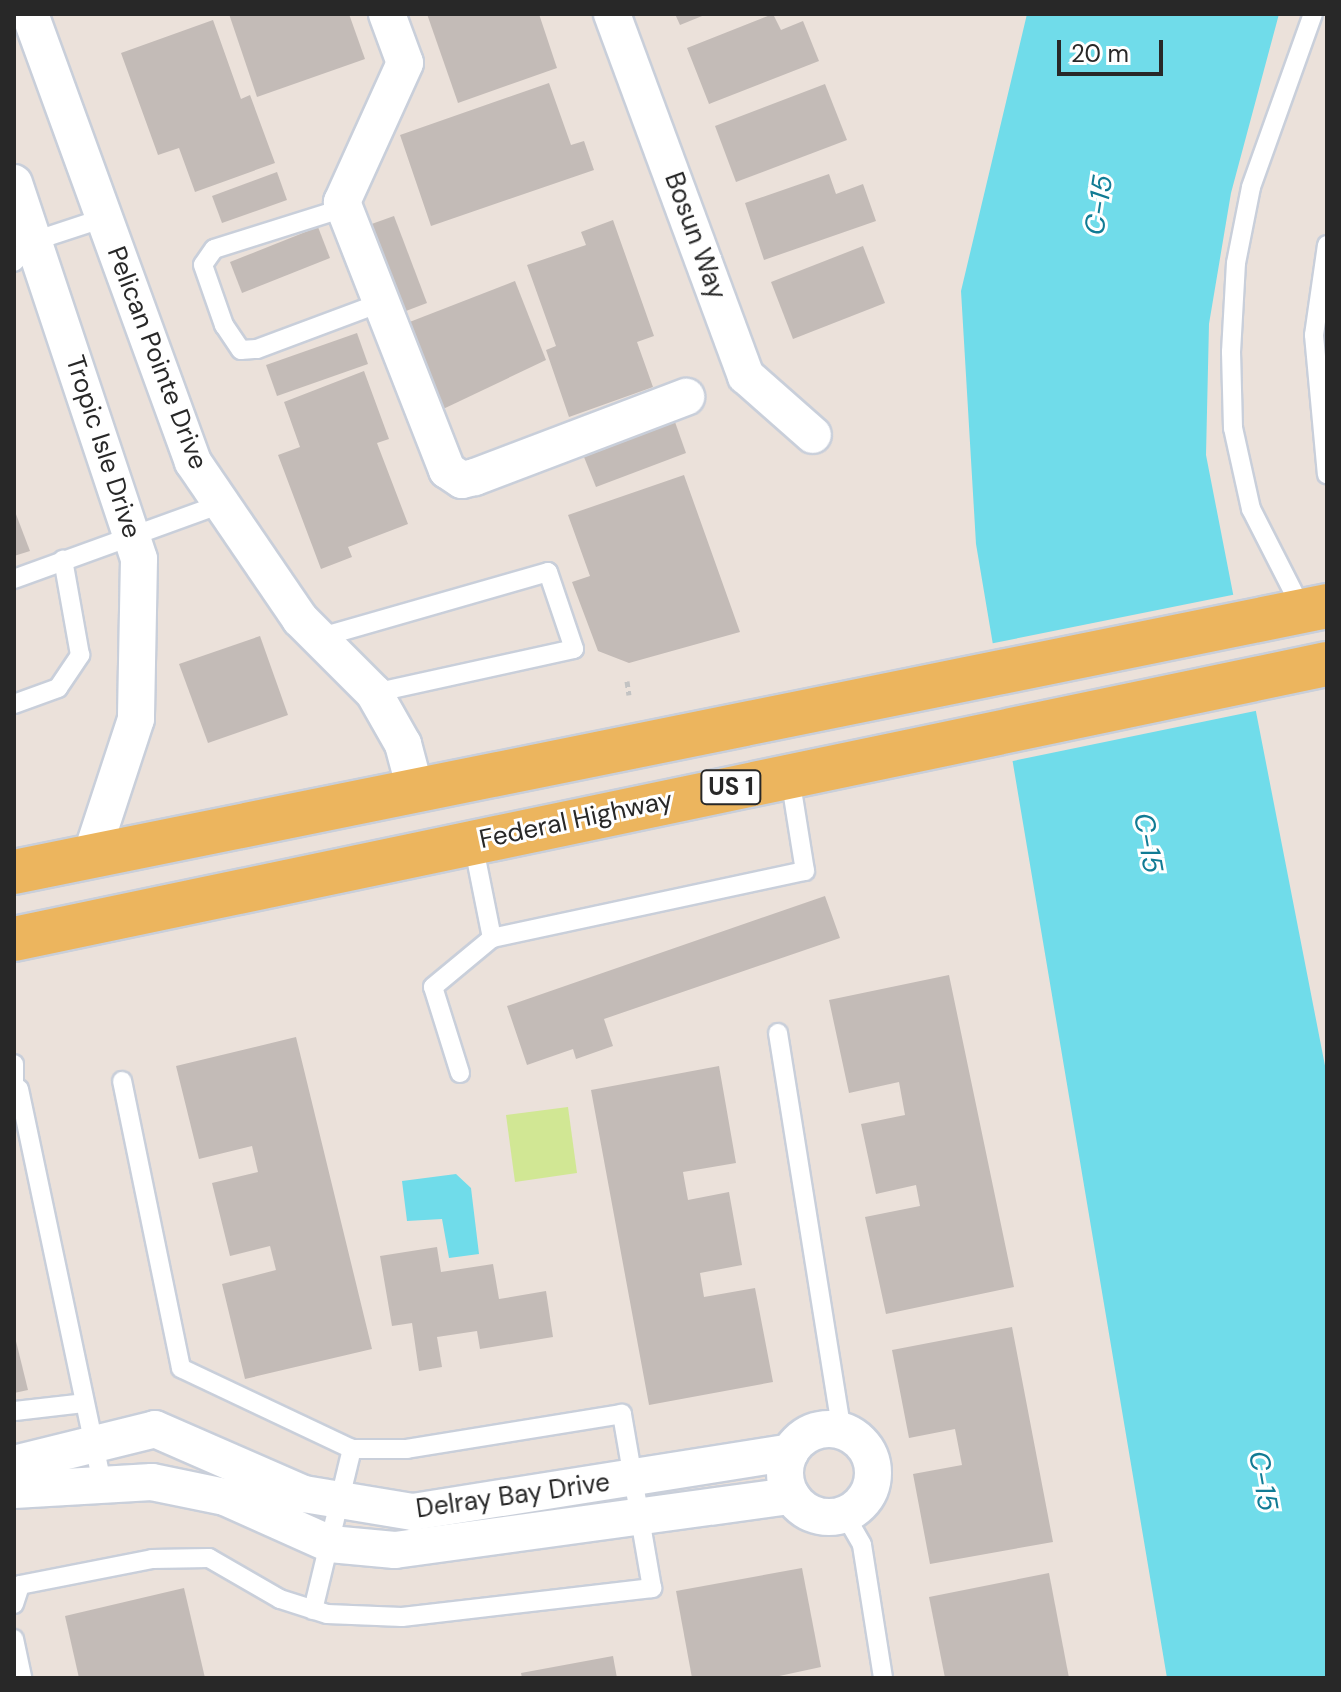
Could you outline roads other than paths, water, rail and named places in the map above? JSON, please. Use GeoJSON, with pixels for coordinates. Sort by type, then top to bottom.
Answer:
{"type":"FeatureCollection","features":[{"type":"Feature","properties":{"kind":"main road","name":"US 1"},"geometry":{"type":"LineString","coordinates":[[14,872],[1315,609]]}},
{"type":"Feature","properties":{"kind":"main road"},"geometry":{"type":"LineString","coordinates":[[1315,609],[1323,665]]}},
{"type":"Feature","properties":{"kind":"main road","name":"Federal Highway"},"geometry":{"type":"LineString","coordinates":[[14,939],[790,774],[1323,665]]}},
{"type":"Feature","properties":{"kind":"main road"},"geometry":{"type":"LineString","coordinates":[[473,842],[495,800],[555,762]]}},
{"type":"Feature","properties":{"kind":"main road"},"geometry":{"type":"LineString","coordinates":[[326,874],[383,835],[415,789]]}},
{"type":"Feature","properties":{"kind":"street","name":"Pelican Pointe Drive"},"geometry":{"type":"LineString","coordinates":[[30,14],[193,462],[218,505],[318,638],[374,693],[403,744],[415,789]]}},
{"type":"Feature","properties":{"kind":"street"},"geometry":{"type":"LineString","coordinates":[[387,14],[405,63],[344,208],[430,435],[447,470],[462,480],[686,397]]}},
{"type":"Feature","properties":{"kind":"street","name":"Bosun Way"},"geometry":{"type":"LineString","coordinates":[[612,14],[746,376],[813,435]]}},
{"type":"Feature","properties":{"kind":"street","name":"Tropic Isle Drive"},"geometry":{"type":"LineString","coordinates":[[14,183],[24,252],[135,533],[142,637],[136,719],[91,856]]}},
{"type":"Feature","properties":{"kind":"street","name":"Delray Bay Drive"},"geometry":{"type":"LineString","coordinates":[[14,1464],[92,1439],[155,1429],[188,1448],[340,1503],[413,1512],[790,1452],[813,1432],[842,1431]]}},
{"type":"Feature","properties":{"kind":"street"},"geometry":{"type":"LineString","coordinates":[[790,1452],[785,1467],[791,1496],[814,1516],[845,1515],[872,1480],[866,1450],[842,1431]]}},
{"type":"Feature","properties":{"kind":"street","name":"Delray Bay Drive"},"geometry":{"type":"LineString","coordinates":[[14,1490],[152,1482],[225,1497],[330,1544],[395,1550],[642,1519],[791,1496]]}},
{"type":"Feature","properties":{"kind":"lane"},"geometry":{"type":"LineString","coordinates":[[1313,14],[1251,187],[1236,263],[1231,352],[1233,428],[1251,509],[1315,609]]}},
{"type":"Feature","properties":{"kind":"lane"},"geometry":{"type":"LineString","coordinates":[[344,208],[214,249],[203,265],[224,325],[241,350],[257,349],[380,303]]}},
{"type":"Feature","properties":{"kind":"lane"},"geometry":{"type":"LineString","coordinates":[[24,252],[104,218]]}},
{"type":"Feature","properties":{"kind":"lane"},"geometry":{"type":"LineString","coordinates":[[1327,245],[1314,335],[1327,474]]}},
{"type":"Feature","properties":{"kind":"lane"},"geometry":{"type":"LineString","coordinates":[[14,579],[218,505]]}},
{"type":"Feature","properties":{"kind":"lane"},"geometry":{"type":"LineString","coordinates":[[14,704],[58,688],[80,655],[63,560]]}},
{"type":"Feature","properties":{"kind":"lane"},"geometry":{"type":"LineString","coordinates":[[318,638],[548,572],[574,649],[374,693]]}},
{"type":"Feature","properties":{"kind":"lane"},"geometry":{"type":"LineString","coordinates":[[460,1073],[433,987],[492,938],[805,871],[790,774]]}},
{"type":"Feature","properties":{"kind":"lane"},"geometry":{"type":"LineString","coordinates":[[473,842],[492,938]]}},
{"type":"Feature","properties":{"kind":"lane"},"geometry":{"type":"LineString","coordinates":[[778,1033],[842,1431]]}},
{"type":"Feature","properties":{"kind":"lane"},"geometry":{"type":"LineString","coordinates":[[14,1064],[16,1089],[102,1483]]}},
{"type":"Feature","properties":{"kind":"lane"},"geometry":{"type":"LineString","coordinates":[[14,1604],[20,1585],[152,1559],[209,1558],[313,1610],[402,1617],[652,1588],[622,1414],[407,1449],[352,1449],[181,1368],[122,1081]]}},
{"type":"Feature","properties":{"kind":"lane"},"geometry":{"type":"LineString","coordinates":[[15,1411],[84,1403]]}},
{"type":"Feature","properties":{"kind":"lane"},"geometry":{"type":"LineString","coordinates":[[313,1610],[352,1449]]}},
{"type":"Feature","properties":{"kind":"lane"},"geometry":{"type":"LineString","coordinates":[[845,1515],[862,1545],[883,1678]]}},
{"type":"Feature","properties":{"kind":"lane"},"geometry":{"type":"LineString","coordinates":[[14,1639],[22,1678]]}},
{"type":"Feature","properties":{"kind":"water","name":"C-15"},"geometry":{"type":"Polygon","coordinates":[[[1027,14],[1279,14],[1231,193],[1209,324],[1206,455],[1327,1076],[1327,1678],[1167,1678],[976,544],[961,291],[1027,14]]]}},
{"type":"Feature","properties":{"kind":"water"},"geometry":{"type":"Polygon","coordinates":[[[456,1174],[471,1188],[479,1254],[449,1258],[442,1219],[407,1221],[402,1181],[456,1174]]]}}]}
